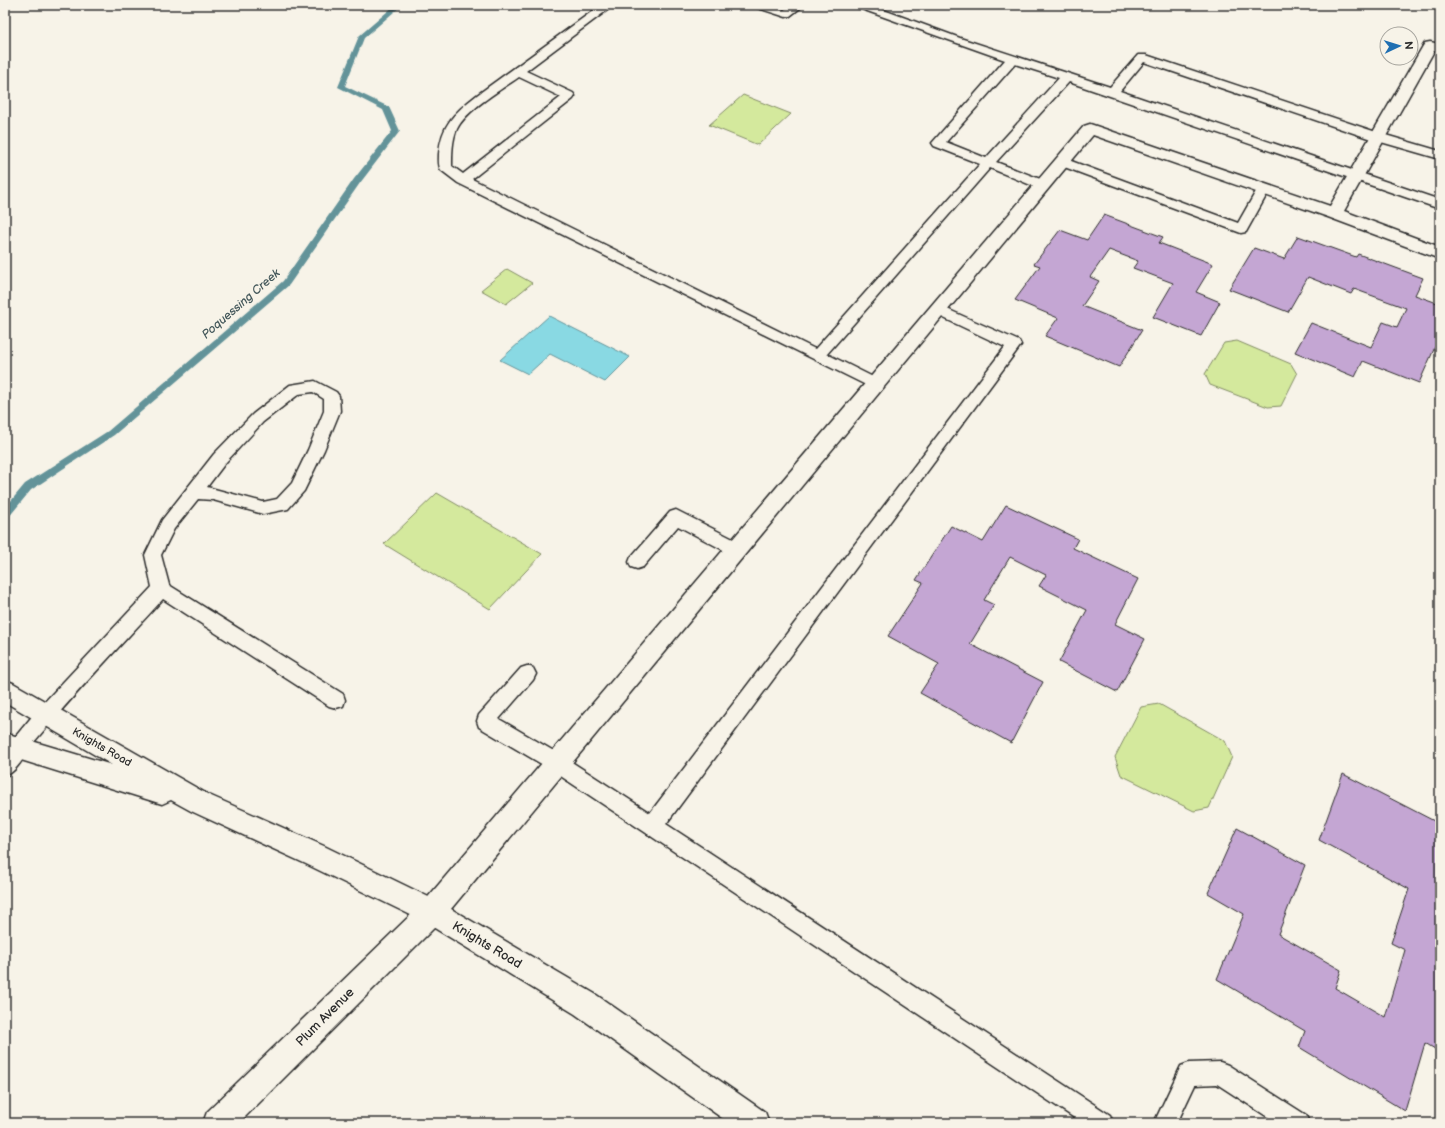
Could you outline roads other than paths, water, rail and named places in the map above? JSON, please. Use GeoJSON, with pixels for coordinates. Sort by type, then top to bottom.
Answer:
{"type":"FeatureCollection","features":[{"type":"Feature","properties":{"kind":"street"},"geometry":{"type":"LineString","coordinates":[[1334,213],[1430,46],[1440,48]]}},
{"type":"Feature","properties":{"kind":"street","name":"Plum Avenue"},"geometry":{"type":"LineString","coordinates":[[218,1123],[432,912],[1090,129],[1264,189]]}},
{"type":"Feature","properties":{"kind":"street"},"geometry":{"type":"LineString","coordinates":[[1264,189],[1334,213],[1440,253]]}},
{"type":"Feature","properties":{"kind":"street","name":"Knights Road"},"geometry":{"type":"LineString","coordinates":[[5,690],[200,803],[315,854],[432,912],[585,1004],[754,1123]]}},
{"type":"Feature","properties":{"kind":"street","name":"Knights Road"},"geometry":{"type":"LineString","coordinates":[[9,753],[200,803]]}},
{"type":"Feature","properties":{"kind":"lane"},"geometry":{"type":"LineString","coordinates":[[608,5],[469,108],[452,127],[445,152],[446,167],[463,180],[876,385]]}},
{"type":"Feature","properties":{"kind":"lane"},"geometry":{"type":"LineString","coordinates":[[759,5],[786,14],[798,5]]}},
{"type":"Feature","properties":{"kind":"lane"},"geometry":{"type":"LineString","coordinates":[[860,5],[956,40],[1440,205]]}},
{"type":"Feature","properties":{"kind":"lane"},"geometry":{"type":"LineString","coordinates":[[1112,92],[1142,57],[1378,137],[1440,155]]}},
{"type":"Feature","properties":{"kind":"lane"},"geometry":{"type":"LineString","coordinates":[[1013,59],[938,143],[1043,186]]}},
{"type":"Feature","properties":{"kind":"lane"},"geometry":{"type":"LineString","coordinates":[[463,180],[569,96],[518,72]]}},
{"type":"Feature","properties":{"kind":"lane"},"geometry":{"type":"LineString","coordinates":[[817,356],[988,163],[1067,77]]}},
{"type":"Feature","properties":{"kind":"lane"},"geometry":{"type":"LineString","coordinates":[[1063,162],[1241,229],[1264,189]]}},
{"type":"Feature","properties":{"kind":"lane"},"geometry":{"type":"LineString","coordinates":[[652,826],[1014,345],[938,310]]}},
{"type":"Feature","properties":{"kind":"lane"},"geometry":{"type":"LineString","coordinates":[[194,492],[213,494],[263,508],[282,504],[298,486],[316,450],[332,411],[331,396],[315,386],[295,389],[258,418],[220,458],[168,525],[153,555],[161,589],[336,700]]}},
{"type":"Feature","properties":{"kind":"lane"},"geometry":{"type":"LineString","coordinates":[[637,562],[676,517],[737,549]]}},
{"type":"Feature","properties":{"kind":"lane"},"geometry":{"type":"LineString","coordinates":[[9,753],[161,589]]}},
{"type":"Feature","properties":{"kind":"lane"},"geometry":{"type":"LineString","coordinates":[[527,674],[486,722],[557,763],[1102,1123]]}},
{"type":"Feature","properties":{"kind":"lane"},"geometry":{"type":"LineString","coordinates":[[1165,1123],[1189,1074],[1220,1073],[1298,1123]]}},
{"type":"Feature","properties":{"kind":"water"},"geometry":{"type":"Polygon","coordinates":[[[549,316],[630,357],[605,382],[550,354],[528,374],[500,360],[549,316]]]}},
{"type":"Feature","properties":{"kind":"waterway","name":"Poquessing Creek"},"geometry":{"type":"LineString","coordinates":[[5,515],[28,487],[111,433],[286,283],[357,181],[396,131],[386,109],[341,87],[361,37],[399,5]]}}]}
